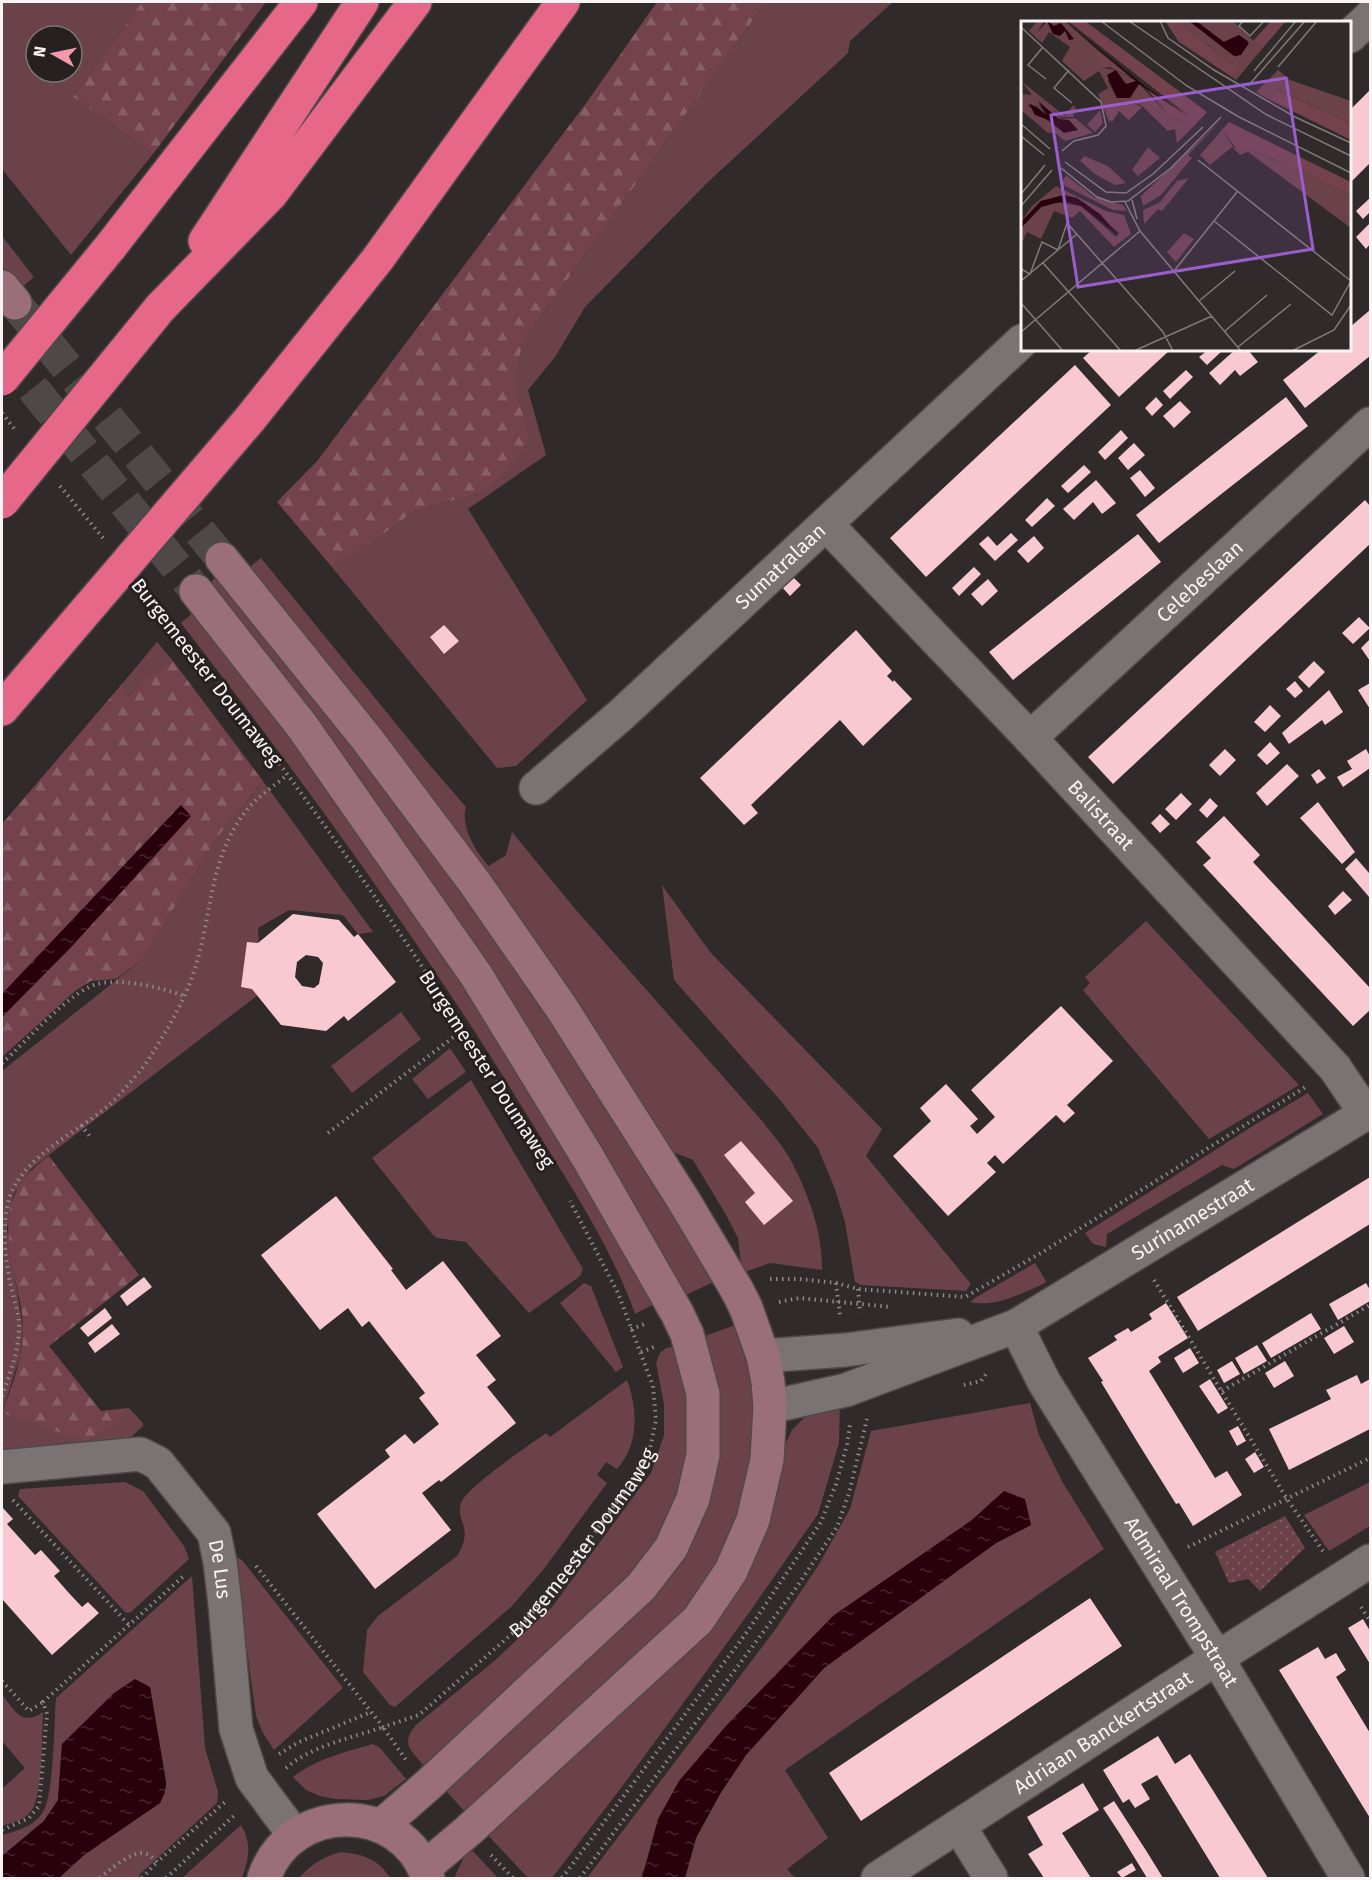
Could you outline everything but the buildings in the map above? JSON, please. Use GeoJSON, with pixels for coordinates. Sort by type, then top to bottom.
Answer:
{"type":"FeatureCollection","features":[{"type":"Feature","properties":{"kind":"highway"},"geometry":{"type":"LineString","coordinates":[[2,379],[111,246],[301,2]]}},
{"type":"Feature","properties":{"kind":"highway"},"geometry":{"type":"LineString","coordinates":[[160,308],[362,2]]}},
{"type":"Feature","properties":{"kind":"highway"},"geometry":{"type":"LineString","coordinates":[[2,502],[160,308],[271,194],[415,2]]}},
{"type":"Feature","properties":{"kind":"highway"},"geometry":{"type":"LineString","coordinates":[[2,709],[250,419],[376,260],[562,2]]}},
{"type":"Feature","properties":{"kind":"main road"},"geometry":{"type":"LineString","coordinates":[[222,559],[367,739],[475,883],[561,1007],[642,1134],[746,1308],[762,1356],[768,1382],[770,1407],[767,1460],[753,1520],[731,1570],[698,1620],[469,1830],[426,1873],[413,1850],[398,1836],[381,1826],[359,1820],[337,1819],[315,1825],[295,1836],[279,1850],[264,1878]]}},
{"type":"Feature","properties":{"kind":"main road","name":"Burgemeester Doumaweg"},"geometry":{"type":"LineString","coordinates":[[196,591],[302,726],[476,975],[587,1156],[677,1313],[687,1334],[703,1394],[703,1455],[693,1499],[671,1548],[641,1587],[381,1826]]}},
{"type":"Feature","properties":{"kind":"street"},"geometry":{"type":"LineString","coordinates":[[1351,35],[1371,17]]}},
{"type":"Feature","properties":{"kind":"street","name":"Sumatralaan"},"geometry":{"type":"LineString","coordinates":[[536,788],[622,714],[1021,343]]}},
{"type":"Feature","properties":{"kind":"street","name":"Celebeslaan"},"geometry":{"type":"LineString","coordinates":[[1030,738],[1371,424]]}},
{"type":"Feature","properties":{"kind":"street","name":"Balistraat"},"geometry":{"type":"LineString","coordinates":[[827,525],[1030,738],[1335,1068],[1368,1113]]}},
{"type":"Feature","properties":{"kind":"street","name":"Surinamestraat"},"geometry":{"type":"LineString","coordinates":[[770,1407],[868,1383],[1016,1326],[1368,1113]]}},
{"type":"Feature","properties":{"kind":"street","name":"Surinamestraat"},"geometry":{"type":"LineString","coordinates":[[762,1356],[865,1348],[1016,1326]]}},
{"type":"Feature","properties":{"kind":"street","name":"Admiraal Trompstraat"},"geometry":{"type":"LineString","coordinates":[[1016,1326],[1044,1382],[1217,1658],[1348,1878]]}},
{"type":"Feature","properties":{"kind":"street","name":"De Lus"},"geometry":{"type":"LineString","coordinates":[[5,1482],[140,1454],[158,1463],[213,1533],[220,1562],[236,1729],[237,1785],[295,1836]]}},
{"type":"Feature","properties":{"kind":"street","name":"Adriaan Banckertstraat"},"geometry":{"type":"LineString","coordinates":[[878,1878],[1357,1570]]}},
{"type":"Feature","properties":{"kind":"street"},"geometry":{"type":"LineString","coordinates":[[959,1826],[991,1878]]}},
{"type":"Feature","properties":{"kind":"path"},"geometry":{"type":"LineString","coordinates":[[2,413],[16,432]]}},
{"type":"Feature","properties":{"kind":"path"},"geometry":{"type":"LineString","coordinates":[[54,478],[107,543]]}},
{"type":"Feature","properties":{"kind":"path","name":"Burgemeester Doumaweg"},"geometry":{"type":"LineString","coordinates":[[144,589],[326,826],[464,1029],[534,1141]]}},
{"type":"Feature","properties":{"kind":"path"},"geometry":{"type":"LineString","coordinates":[[2,1396],[16,1356],[19,1328],[4,1253],[4,1212],[11,1192],[36,1159],[109,1105],[151,1057],[184,996],[196,965],[213,883],[227,842],[246,811],[287,775]]}},
{"type":"Feature","properties":{"kind":"path"},"geometry":{"type":"LineString","coordinates":[[2,1063],[69,1001],[98,984],[138,984],[166,989],[184,996]]}},
{"type":"Feature","properties":{"kind":"path"},"geometry":{"type":"LineString","coordinates":[[328,1133],[464,1029]]}},
{"type":"Feature","properties":{"kind":"path"},"geometry":{"type":"LineString","coordinates":[[736,1290],[768,1279],[800,1279],[836,1283],[858,1289],[965,1297],[1041,1253],[1335,1068]]}},
{"type":"Feature","properties":{"kind":"path"},"geometry":{"type":"LineString","coordinates":[[81,1125],[92,1139]]}},
{"type":"Feature","properties":{"kind":"path","name":"Burgemeester Doumaweg"},"geometry":{"type":"LineString","coordinates":[[370,1712],[383,1727],[419,1715],[522,1625],[565,1573],[636,1476],[650,1449],[656,1420],[653,1386],[618,1293],[567,1196]]}},
{"type":"Feature","properties":{"kind":"path"},"geometry":{"type":"LineString","coordinates":[[1138,1254],[1287,1499],[1357,1570],[1371,1622]]}},
{"type":"Feature","properties":{"kind":"path"},"geometry":{"type":"LineString","coordinates":[[858,1289],[865,1348]]}},
{"type":"Feature","properties":{"kind":"path"},"geometry":{"type":"LineString","coordinates":[[1222,1390],[1371,1305]]}},
{"type":"Feature","properties":{"kind":"path"},"geometry":{"type":"LineString","coordinates":[[631,1329],[677,1313]]}},
{"type":"Feature","properties":{"kind":"path"},"geometry":{"type":"LineString","coordinates":[[580,1878],[796,1588],[837,1527],[865,1435],[869,1407],[868,1383]]}},
{"type":"Feature","properties":{"kind":"path"},"geometry":{"type":"LineString","coordinates":[[1158,1562],[1371,1458]]}},
{"type":"Feature","properties":{"kind":"path"},"geometry":{"type":"LineString","coordinates":[[5,1482],[129,1625]]}},
{"type":"Feature","properties":{"kind":"path"},"geometry":{"type":"LineString","coordinates":[[2,1681],[29,1711],[43,1702],[196,1565],[220,1562]]}},
{"type":"Feature","properties":{"kind":"path"},"geometry":{"type":"LineString","coordinates":[[142,1878],[225,1802],[237,1785],[274,1757],[299,1743],[370,1712],[255,1564]]}},
{"type":"Feature","properties":{"kind":"path"},"geometry":{"type":"LineString","coordinates":[[2,1830],[29,1818],[39,1806],[47,1714],[43,1702]]}},
{"type":"Feature","properties":{"kind":"path"},"geometry":{"type":"LineString","coordinates":[[225,1802],[237,1785]]}},
{"type":"Feature","properties":{"kind":"path"},"geometry":{"type":"LineString","coordinates":[[99,1878],[133,1855],[141,1853],[151,1855],[157,1862]]}},
{"type":"Feature","properties":{"kind":"shaded area"},"geometry":{"type":"Polygon","coordinates":[[[2,2],[142,2],[84,82],[84,24],[24,24],[24,84],[82,84],[73,97],[153,154],[71,255],[2,169],[2,2]]]}},
{"type":"Feature","properties":{"kind":"shaded area"},"geometry":{"type":"Polygon","coordinates":[[[766,2],[893,2],[850,41],[848,53],[708,182],[585,307],[555,357],[528,390],[546,455],[468,509],[587,700],[516,766],[497,768],[331,566],[368,545],[415,511],[483,492],[530,438],[515,387],[522,343],[766,2]]]}},
{"type":"Feature","properties":{"kind":"shaded area"},"geometry":{"type":"Polygon","coordinates":[[[2,236],[34,277],[20,289],[2,266],[2,236]]]}},
{"type":"Feature","properties":{"kind":"shaded area"},"geometry":{"type":"Polygon","coordinates":[[[261,558],[466,807],[465,822],[470,838],[489,866],[506,855],[512,832],[576,910],[763,1122],[789,1157],[808,1197],[820,1241],[822,1270],[770,1263],[742,1273],[738,1238],[693,1160],[668,1150],[246,570],[261,558]]]}},
{"type":"Feature","properties":{"kind":"shaded area"},"geometry":{"type":"Polygon","coordinates":[[[219,573],[325,705],[542,1003],[718,1280],[681,1297],[208,586],[219,573]]]}},
{"type":"Feature","properties":{"kind":"shaded area"},"geometry":{"type":"Polygon","coordinates":[[[195,611],[242,670],[324,783],[436,945],[561,1142],[654,1304],[635,1314],[613,1262],[586,1212],[446,988],[317,803],[181,623],[195,611]]]}},
{"type":"Feature","properties":{"kind":"shaded area"},"geometry":{"type":"Polygon","coordinates":[[[157,642],[173,661],[147,676],[129,696],[122,684],[157,642]]]}},
{"type":"Feature","properties":{"kind":"shaded area"},"geometry":{"type":"Polygon","coordinates":[[[263,781],[373,932],[358,934],[343,915],[289,910],[258,928],[260,963],[267,988],[32,1168],[13,1195],[7,1229],[23,1328],[20,1356],[2,1413],[2,1071],[144,958],[216,839],[263,781]]]}},
{"type":"Feature","properties":{"kind":"shaded area"},"geometry":{"type":"Polygon","coordinates":[[[662,885],[710,952],[882,1129],[866,1156],[971,1284],[966,1291],[861,1285],[855,1282],[845,1222],[835,1189],[818,1148],[780,1100],[674,980],[662,885]]]}},
{"type":"Feature","properties":{"kind":"shaded area"},"geometry":{"type":"Polygon","coordinates":[[[1146,921],[1299,1085],[1209,1139],[1083,990],[1090,983],[1085,977],[1146,921]]]}},
{"type":"Feature","properties":{"kind":"shaded area"},"geometry":{"type":"Polygon","coordinates":[[[401,1012],[421,1039],[352,1093],[331,1066],[401,1012]]]}},
{"type":"Feature","properties":{"kind":"shaded area"},"geometry":{"type":"Polygon","coordinates":[[[450,1048],[466,1072],[428,1099],[412,1079],[450,1048]]]}},
{"type":"Feature","properties":{"kind":"shaded area"},"geometry":{"type":"Polygon","coordinates":[[[471,1080],[583,1269],[580,1276],[529,1313],[466,1242],[437,1238],[433,1235],[372,1158],[471,1080]]]}},
{"type":"Feature","properties":{"kind":"shaded area"},"geometry":{"type":"Polygon","coordinates":[[[1308,1093],[1323,1114],[1234,1169],[1222,1165],[1107,1234],[1106,1247],[1093,1244],[1085,1233],[1256,1124],[1308,1093]]]}},
{"type":"Feature","properties":{"kind":"shaded area"},"geometry":{"type":"Polygon","coordinates":[[[1035,1263],[1045,1283],[999,1301],[970,1302],[975,1298],[1035,1263]]]}},
{"type":"Feature","properties":{"kind":"shaded area"},"geometry":{"type":"Polygon","coordinates":[[[584,1283],[591,1286],[623,1367],[616,1372],[560,1303],[584,1283]]]}},
{"type":"Feature","properties":{"kind":"shaded area"},"geometry":{"type":"Polygon","coordinates":[[[738,1324],[755,1382],[750,1485],[715,1569],[692,1603],[657,1638],[466,1813],[440,1784],[694,1535],[709,1502],[716,1462],[702,1337],[738,1324]]]}},
{"type":"Feature","properties":{"kind":"shaded area"},"geometry":{"type":"Polygon","coordinates":[[[678,1346],[690,1384],[691,1453],[679,1496],[663,1537],[642,1564],[608,1598],[424,1766],[409,1747],[408,1742],[416,1725],[493,1662],[552,1607],[651,1473],[664,1435],[664,1404],[656,1363],[660,1353],[666,1348],[678,1346]]]}},
{"type":"Feature","properties":{"kind":"shaded area"},"geometry":{"type":"Polygon","coordinates":[[[627,1380],[633,1403],[633,1438],[617,1469],[606,1462],[597,1475],[607,1483],[543,1570],[511,1607],[395,1707],[390,1705],[363,1672],[367,1630],[378,1616],[457,1556],[465,1531],[460,1515],[461,1503],[474,1487],[499,1466],[546,1433],[550,1437],[627,1380]]]}},
{"type":"Feature","properties":{"kind":"shaded area"},"geometry":{"type":"Polygon","coordinates":[[[840,1401],[839,1443],[818,1514],[624,1784],[552,1878],[528,1878],[485,1832],[690,1647],[792,1430],[812,1410],[840,1401]]]}},
{"type":"Feature","properties":{"kind":"shaded area"},"geometry":{"type":"Polygon","coordinates":[[[1030,1403],[1039,1435],[1063,1483],[1104,1549],[785,1770],[828,1838],[787,1869],[795,1878],[685,1878],[696,1838],[720,1794],[746,1755],[824,1668],[996,1543],[1031,1525],[1004,1491],[972,1520],[833,1616],[726,1726],[717,1737],[642,1873],[642,1878],[587,1878],[775,1630],[818,1566],[850,1509],[871,1431],[1030,1403]]]}},
{"type":"Feature","properties":{"kind":"shaded area"},"geometry":{"type":"Polygon","coordinates":[[[129,1408],[143,1423],[143,1426],[130,1438],[120,1443],[2,1452],[2,1413],[122,1420],[129,1408]]]}},
{"type":"Feature","properties":{"kind":"shaded area"},"geometry":{"type":"Polygon","coordinates":[[[125,1482],[143,1491],[184,1546],[189,1559],[131,1612],[126,1613],[18,1496],[20,1489],[125,1482]]]}},
{"type":"Feature","properties":{"kind":"shaded area"},"geometry":{"type":"Polygon","coordinates":[[[1370,1482],[1370,1526],[1329,1551],[1304,1515],[1370,1482]]]}},
{"type":"Feature","properties":{"kind":"shaded area"},"geometry":{"type":"Polygon","coordinates":[[[1285,1516],[1305,1548],[1260,1591],[1248,1579],[1229,1583],[1215,1552],[1285,1516]]]}},
{"type":"Feature","properties":{"kind":"shaded area"},"geometry":{"type":"Polygon","coordinates":[[[234,1556],[242,1560],[343,1688],[274,1750],[256,1716],[234,1556]]]}},
{"type":"Feature","properties":{"kind":"shaded area"},"geometry":{"type":"Polygon","coordinates":[[[192,1576],[205,1748],[218,1792],[217,1803],[138,1878],[59,1878],[84,1855],[160,1803],[166,1782],[150,1687],[62,1744],[58,1800],[44,1821],[2,1856],[2,1835],[26,1827],[41,1816],[44,1810],[52,1773],[56,1698],[192,1576]]]}},
{"type":"Feature","properties":{"kind":"shaded area"},"geometry":{"type":"Polygon","coordinates":[[[2,1695],[19,1715],[29,1718],[43,1712],[41,1764],[35,1804],[25,1817],[2,1826],[2,1789],[25,1768],[2,1741],[2,1695]]]}},
{"type":"Feature","properties":{"kind":"shaded area"},"geometry":{"type":"Polygon","coordinates":[[[373,1744],[380,1748],[406,1779],[384,1796],[368,1800],[320,1796],[306,1790],[293,1777],[321,1761],[373,1744]]]}},
{"type":"Feature","properties":{"kind":"shaded area"},"geometry":{"type":"Polygon","coordinates":[[[241,1825],[248,1845],[242,1878],[182,1878],[241,1825]]]}},
{"type":"Feature","properties":{"kind":"shaded area"},"geometry":{"type":"Polygon","coordinates":[[[469,1847],[498,1878],[454,1878],[469,1847]]]}},
{"type":"Feature","properties":{"kind":"shaded area"},"geometry":{"type":"Polygon","coordinates":[[[341,1852],[356,1854],[375,1862],[390,1878],[299,1878],[318,1862],[341,1852]]]}},
{"type":"Feature","properties":{"kind":"green space"},"geometry":{"type":"Polygon","coordinates":[[[142,2],[266,2],[153,154],[73,97],[142,2]]]}},
{"type":"Feature","properties":{"kind":"green space"},"geometry":{"type":"Polygon","coordinates":[[[657,2],[766,2],[522,343],[515,387],[530,438],[512,464],[483,492],[415,511],[368,545],[331,566],[277,502],[318,460],[587,102],[657,2]]]}},
{"type":"Feature","properties":{"kind":"green space"},"geometry":{"type":"Polygon","coordinates":[[[173,661],[263,781],[216,839],[144,958],[116,979],[91,981],[75,991],[2,1057],[2,1017],[73,945],[181,805],[2,994],[2,824],[122,684],[129,696],[147,676],[173,661]]]}},
{"type":"Feature","properties":{"kind":"green space"},"geometry":{"type":"Polygon","coordinates":[[[49,1156],[139,1275],[49,1346],[101,1411],[129,1408],[122,1420],[86,1441],[2,1413],[19,1361],[23,1339],[22,1311],[9,1245],[10,1212],[21,1183],[49,1156]]]}},
{"type":"Feature","properties":{"kind":"water"},"geometry":{"type":"Polygon","coordinates":[[[181,805],[191,816],[73,945],[2,1017],[2,994],[181,805]]]}},
{"type":"Feature","properties":{"kind":"water"},"geometry":{"type":"Polygon","coordinates":[[[1004,1491],[1025,1499],[1031,1525],[996,1543],[824,1668],[746,1755],[720,1794],[696,1838],[685,1878],[642,1878],[658,1819],[679,1781],[726,1726],[833,1616],[972,1520],[1004,1491]]]}},
{"type":"Feature","properties":{"kind":"water"},"geometry":{"type":"Polygon","coordinates":[[[135,1679],[150,1687],[166,1782],[160,1803],[84,1855],[59,1878],[2,1878],[2,1856],[44,1821],[58,1800],[62,1744],[114,1693],[135,1679]]]}},
{"type":"Feature","properties":{"kind":"tunnel"},"geometry":{"type":"LineString","coordinates":[[15,303],[222,559]]}},
{"type":"Feature","properties":{"kind":"tunnel"},"geometry":{"type":"LineString","coordinates":[[2,350],[196,591]]}}]}
